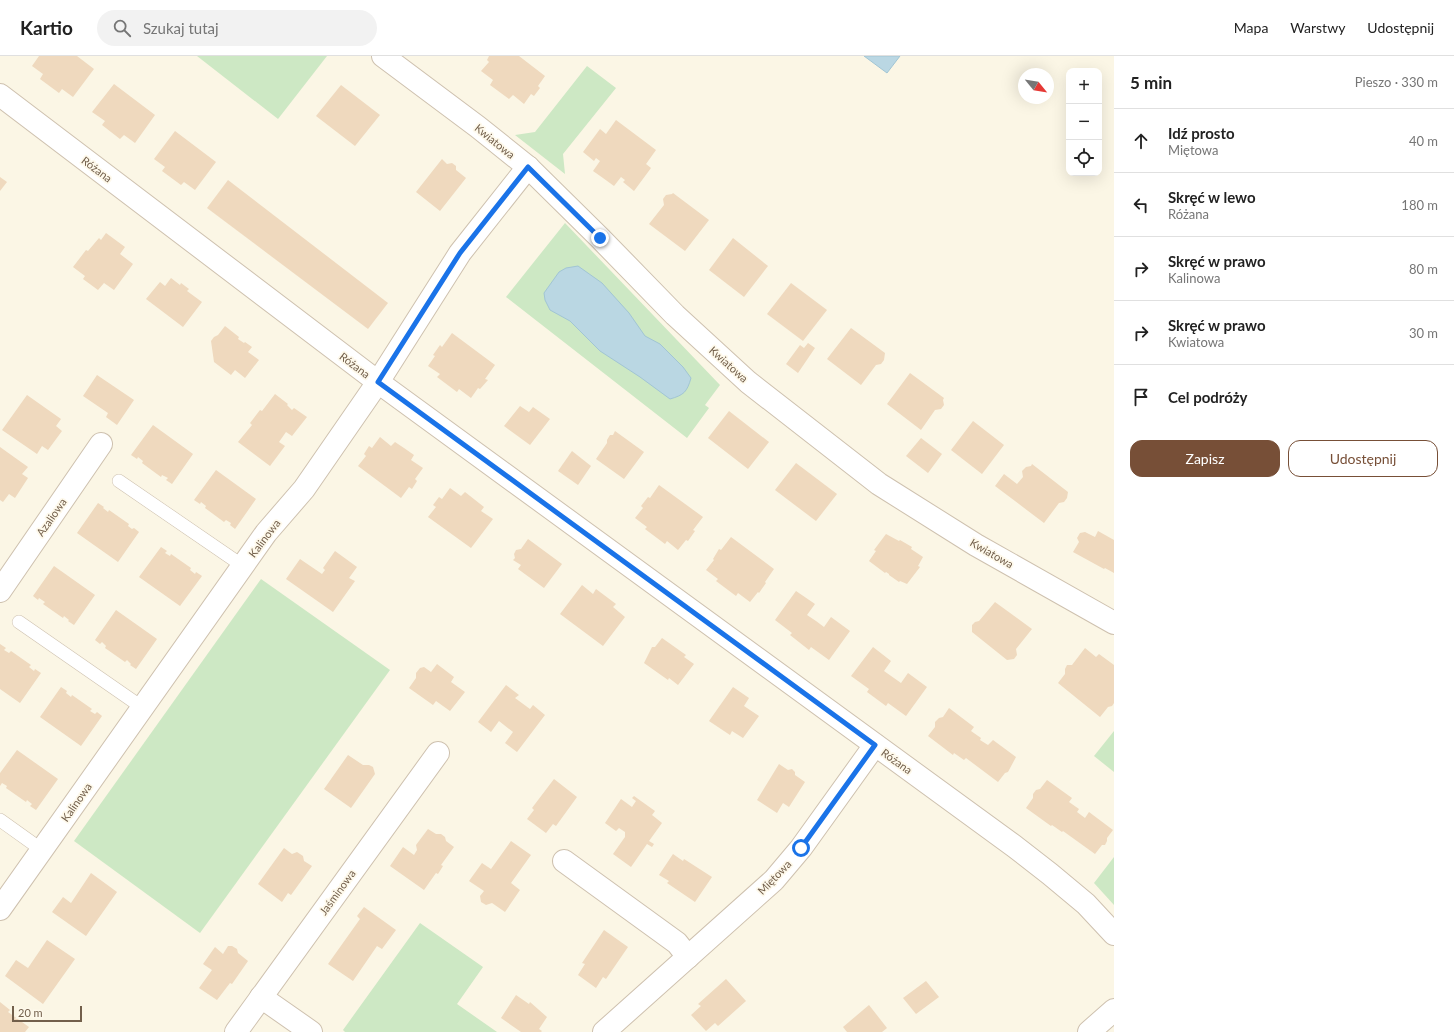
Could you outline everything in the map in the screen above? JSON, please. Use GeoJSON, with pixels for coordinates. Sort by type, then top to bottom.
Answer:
{"type":"FeatureCollection","features":[{"type":"Feature","properties":{"kind":"street","name":"Kwiatowa"},"geometry":{"type":"LineString","coordinates":[[383,56],[478,127],[528,167],[675,315],[748,382],[879,484],[976,545],[1114,623]]}},
{"type":"Feature","properties":{"kind":"street","name":"Różana"},"geometry":{"type":"LineString","coordinates":[[0,95],[378,382],[1050,874],[1086,904],[1114,934]]}},
{"type":"Feature","properties":{"kind":"street","name":"Kalinowa"},"geometry":{"type":"LineString","coordinates":[[0,909],[266,534],[304,490],[378,382],[460,253],[528,167]]}},
{"type":"Feature","properties":{"kind":"street","name":"Azaliowa"},"geometry":{"type":"LineString","coordinates":[[0,590],[101,444]]}},
{"type":"Feature","properties":{"kind":"street","name":"Miętowa"},"geometry":{"type":"LineString","coordinates":[[604,1032],[774,880],[801,848],[875,745]]}},
{"type":"Feature","properties":{"kind":"street","name":"Jaśminowa"},"geometry":{"type":"LineString","coordinates":[[236,1032],[438,752]]}},
{"type":"Feature","properties":{"kind":"street"},"geometry":{"type":"LineString","coordinates":[[564,861],[677,944],[688,957]]}},
{"type":"Feature","properties":{"kind":"street"},"geometry":{"type":"LineString","coordinates":[[261,997],[311,1032]]}},
{"type":"Feature","properties":{"kind":"street"},"geometry":{"type":"LineString","coordinates":[[1089,1032],[1114,1010]]}},
{"type":"Feature","properties":{"kind":"lane"},"geometry":{"type":"LineString","coordinates":[[119,481],[243,566]]}},
{"type":"Feature","properties":{"kind":"lane"},"geometry":{"type":"LineString","coordinates":[[19,622],[143,708]]}},
{"type":"Feature","properties":{"kind":"lane"},"geometry":{"type":"LineString","coordinates":[[0,820],[42,850]]}},
{"type":"Feature","properties":{"kind":"green space"},"geometry":{"type":"Polygon","coordinates":[[[197,56],[327,56],[278,119],[197,56]]]}},
{"type":"Feature","properties":{"kind":"green space"},"geometry":{"type":"Polygon","coordinates":[[[587,66],[616,88],[563,154],[565,174],[515,135],[535,132],[587,66]]]}},
{"type":"Feature","properties":{"kind":"green space"},"geometry":{"type":"Polygon","coordinates":[[[565,223],[720,385],[705,405],[709,408],[687,438],[506,297],[565,223]]]}},
{"type":"Feature","properties":{"kind":"green space"},"geometry":{"type":"Polygon","coordinates":[[[261,579],[390,670],[200,933],[74,841],[261,579]]]}},
{"type":"Feature","properties":{"kind":"green space"},"geometry":{"type":"Polygon","coordinates":[[[1114,731],[1114,772],[1094,756],[1114,731]]]}},
{"type":"Feature","properties":{"kind":"green space"},"geometry":{"type":"Polygon","coordinates":[[[1114,857],[1114,905],[1094,883],[1114,857]]]}},
{"type":"Feature","properties":{"kind":"green space"},"geometry":{"type":"Polygon","coordinates":[[[420,923],[483,967],[457,1004],[497,1032],[345,1032],[343,1030],[420,923]]]}},
{"type":"Feature","properties":{"kind":"water"},"geometry":{"type":"Polygon","coordinates":[[[864,56],[900,56],[887,73],[864,56]]]}},
{"type":"Feature","properties":{"kind":"water"},"geometry":{"type":"Polygon","coordinates":[[[578,266],[602,283],[629,313],[645,336],[660,344],[683,367],[691,378],[688,387],[682,394],[670,399],[600,351],[570,321],[550,310],[545,300],[544,293],[559,272],[566,268],[578,266]]]}},
{"type":"Feature","properties":{"kind":"building"},"geometry":{"type":"Polygon","coordinates":[[[39,56],[77,56],[94,69],[73,97],[62,89],[59,93],[40,79],[43,74],[32,66],[39,56]]]}},
{"type":"Feature","properties":{"kind":"building"},"geometry":{"type":"Polygon","coordinates":[[[489,56],[519,56],[545,76],[538,86],[540,88],[534,96],[531,94],[524,104],[513,95],[509,99],[490,85],[493,80],[481,71],[489,62],[487,60],[489,56]]]}},
{"type":"Feature","properties":{"kind":"building"},"geometry":{"type":"Polygon","coordinates":[[[114,84],[155,115],[135,143],[124,135],[120,139],[102,125],[105,121],[92,112],[114,84]]]}},
{"type":"Feature","properties":{"kind":"building"},"geometry":{"type":"Polygon","coordinates":[[[341,85],[380,115],[355,146],[316,116],[341,85]]]}},
{"type":"Feature","properties":{"kind":"building"},"geometry":{"type":"Polygon","coordinates":[[[616,120],[656,150],[646,164],[651,168],[634,191],[623,182],[625,180],[621,177],[614,186],[593,171],[600,161],[596,158],[594,161],[583,152],[600,129],[606,134],[616,120]]]}},
{"type":"Feature","properties":{"kind":"building"},"geometry":{"type":"Polygon","coordinates":[[[175,131],[216,162],[195,190],[184,182],[181,185],[162,171],[165,167],[154,159],[175,131]]]}},
{"type":"Feature","properties":{"kind":"building"},"geometry":{"type":"Polygon","coordinates":[[[442,159],[447,164],[452,163],[456,166],[456,170],[466,178],[440,211],[416,192],[442,159]]]}},
{"type":"Feature","properties":{"kind":"building"},"geometry":{"type":"Polygon","coordinates":[[[0,177],[7,182],[0,191],[0,177]]]}},
{"type":"Feature","properties":{"kind":"building"},"geometry":{"type":"Polygon","coordinates":[[[228,180],[388,303],[368,329],[207,208],[228,180]]]}},
{"type":"Feature","properties":{"kind":"building"},"geometry":{"type":"Polygon","coordinates":[[[673,193],[709,220],[685,251],[649,224],[664,205],[663,199],[666,195],[673,193]]]}},
{"type":"Feature","properties":{"kind":"building"},"geometry":{"type":"Polygon","coordinates":[[[106,233],[125,247],[120,254],[133,264],[114,290],[104,283],[98,290],[83,279],[85,276],[73,267],[86,250],[88,251],[99,238],[101,240],[106,233]]]}},
{"type":"Feature","properties":{"kind":"building"},"geometry":{"type":"Polygon","coordinates":[[[733,238],[768,266],[744,297],[709,270],[733,238]]]}},
{"type":"Feature","properties":{"kind":"building"},"geometry":{"type":"Polygon","coordinates":[[[171,278],[180,285],[181,283],[189,289],[187,291],[202,302],[183,327],[146,299],[160,282],[165,286],[171,278]]]}},
{"type":"Feature","properties":{"kind":"building"},"geometry":{"type":"Polygon","coordinates":[[[791,283],[827,310],[803,341],[767,314],[791,283]]]}},
{"type":"Feature","properties":{"kind":"building"},"geometry":{"type":"Polygon","coordinates":[[[225,326],[239,337],[238,339],[252,347],[248,352],[259,360],[245,378],[235,370],[231,375],[214,362],[211,341],[225,326]]]}},
{"type":"Feature","properties":{"kind":"building"},"geometry":{"type":"Polygon","coordinates":[[[851,328],[885,353],[884,360],[881,364],[876,365],[861,385],[827,359],[851,328]]]}},
{"type":"Feature","properties":{"kind":"building"},"geometry":{"type":"Polygon","coordinates":[[[452,333],[495,365],[485,379],[488,380],[480,389],[478,388],[471,398],[459,389],[457,392],[437,377],[440,374],[428,366],[440,345],[442,347],[452,333]]]}},
{"type":"Feature","properties":{"kind":"building"},"geometry":{"type":"Polygon","coordinates":[[[808,343],[815,348],[798,373],[786,364],[800,345],[804,348],[808,343]]]}},
{"type":"Feature","properties":{"kind":"building"},"geometry":{"type":"Polygon","coordinates":[[[910,373],[944,398],[944,405],[941,409],[935,410],[921,430],[887,404],[910,373]]]}},
{"type":"Feature","properties":{"kind":"building"},"geometry":{"type":"Polygon","coordinates":[[[97,375],[134,400],[117,425],[106,417],[108,413],[83,396],[97,375]]]}},
{"type":"Feature","properties":{"kind":"building"},"geometry":{"type":"Polygon","coordinates":[[[275,394],[288,404],[287,405],[292,410],[294,408],[307,417],[292,436],[286,432],[279,442],[285,446],[270,466],[238,442],[252,425],[250,423],[260,410],[262,411],[275,394]]]}},
{"type":"Feature","properties":{"kind":"building"},"geometry":{"type":"Polygon","coordinates":[[[27,395],[61,419],[56,426],[62,431],[48,450],[42,446],[37,454],[2,430],[27,395]]]}},
{"type":"Feature","properties":{"kind":"building"},"geometry":{"type":"Polygon","coordinates":[[[520,406],[529,412],[533,407],[550,419],[530,445],[504,426],[520,406]]]}},
{"type":"Feature","properties":{"kind":"building"},"geometry":{"type":"Polygon","coordinates":[[[729,411],[769,442],[748,469],[708,438],[729,411]]]}},
{"type":"Feature","properties":{"kind":"building"},"geometry":{"type":"Polygon","coordinates":[[[973,421],[1004,445],[982,474],[951,450],[973,421]]]}},
{"type":"Feature","properties":{"kind":"building"},"geometry":{"type":"Polygon","coordinates":[[[153,425],[193,454],[172,484],[166,480],[168,478],[162,475],[161,477],[142,463],[143,461],[138,457],[137,459],[131,455],[153,425]]]}},
{"type":"Feature","properties":{"kind":"building"},"geometry":{"type":"Polygon","coordinates":[[[615,431],[644,452],[624,479],[596,459],[607,443],[610,435],[613,435],[615,431]]]}},
{"type":"Feature","properties":{"kind":"building"},"geometry":{"type":"Polygon","coordinates":[[[380,437],[391,446],[395,442],[414,455],[411,460],[423,468],[415,479],[417,481],[412,489],[409,487],[401,498],[358,466],[366,456],[364,454],[369,446],[372,448],[380,437]]]}},
{"type":"Feature","properties":{"kind":"building"},"geometry":{"type":"Polygon","coordinates":[[[921,438],[942,454],[928,473],[906,456],[921,438]]]}},
{"type":"Feature","properties":{"kind":"building"},"geometry":{"type":"Polygon","coordinates":[[[0,447],[28,467],[22,474],[28,478],[15,498],[9,494],[3,502],[0,500],[0,447]]]}},
{"type":"Feature","properties":{"kind":"building"},"geometry":{"type":"Polygon","coordinates":[[[572,451],[591,466],[578,485],[558,471],[572,451]]]}},
{"type":"Feature","properties":{"kind":"building"},"geometry":{"type":"Polygon","coordinates":[[[796,463],[837,494],[816,521],[775,490],[796,463]]]}},
{"type":"Feature","properties":{"kind":"building"},"geometry":{"type":"Polygon","coordinates":[[[1032,464],[1068,492],[1067,498],[1064,502],[1059,503],[1044,523],[995,486],[1004,474],[1017,484],[1023,477],[1022,471],[1032,464]]]}},
{"type":"Feature","properties":{"kind":"building"},"geometry":{"type":"Polygon","coordinates":[[[216,470],[256,499],[235,529],[230,525],[231,523],[226,520],[224,522],[205,508],[206,506],[201,502],[200,504],[194,500],[216,470]]]}},
{"type":"Feature","properties":{"kind":"building"},"geometry":{"type":"Polygon","coordinates":[[[659,485],[703,517],[693,530],[695,531],[688,541],[686,540],[678,550],[667,541],[665,544],[645,529],[647,527],[635,518],[643,508],[641,506],[648,497],[650,498],[659,485]]]}},
{"type":"Feature","properties":{"kind":"building"},"geometry":{"type":"Polygon","coordinates":[[[450,488],[461,496],[465,492],[484,507],[481,511],[493,519],[471,548],[428,517],[436,507],[433,505],[439,497],[442,499],[450,488]]]}},
{"type":"Feature","properties":{"kind":"building"},"geometry":{"type":"Polygon","coordinates":[[[98,503],[108,512],[109,510],[129,524],[128,526],[132,529],[134,528],[139,532],[118,562],[77,533],[98,503]]]}},
{"type":"Feature","properties":{"kind":"building"},"geometry":{"type":"Polygon","coordinates":[[[1098,531],[1114,540],[1114,573],[1073,552],[1079,542],[1077,538],[1080,533],[1085,532],[1095,537],[1098,531]]]}},
{"type":"Feature","properties":{"kind":"building"},"geometry":{"type":"Polygon","coordinates":[[[886,534],[912,547],[911,549],[923,557],[918,566],[920,567],[907,584],[900,581],[899,582],[869,561],[876,551],[874,550],[886,534]]]}},
{"type":"Feature","properties":{"kind":"building"},"geometry":{"type":"Polygon","coordinates":[[[731,537],[774,569],[759,593],[758,592],[750,602],[738,593],[736,596],[716,581],[718,579],[706,570],[714,560],[713,559],[719,549],[721,550],[731,537]]]}},
{"type":"Feature","properties":{"kind":"building"},"geometry":{"type":"Polygon","coordinates":[[[528,539],[562,564],[544,588],[518,569],[521,565],[513,560],[515,558],[514,554],[516,550],[521,549],[528,539]]]}},
{"type":"Feature","properties":{"kind":"building"},"geometry":{"type":"Polygon","coordinates":[[[161,547],[167,551],[165,553],[170,556],[171,554],[191,568],[190,570],[195,574],[196,572],[202,576],[180,606],[139,577],[161,547]]]}},
{"type":"Feature","properties":{"kind":"building"},"geometry":{"type":"Polygon","coordinates":[[[335,551],[357,567],[349,578],[355,581],[333,612],[286,579],[300,559],[322,574],[325,570],[323,568],[335,551]]]}},
{"type":"Feature","properties":{"kind":"building"},"geometry":{"type":"Polygon","coordinates":[[[54,566],[95,595],[74,625],[64,616],[63,618],[43,604],[45,602],[39,598],[38,600],[33,596],[54,566]]]}},
{"type":"Feature","properties":{"kind":"building"},"geometry":{"type":"Polygon","coordinates":[[[582,585],[593,594],[596,589],[616,604],[613,607],[625,617],[603,646],[560,614],[582,585]]]}},
{"type":"Feature","properties":{"kind":"building"},"geometry":{"type":"Polygon","coordinates":[[[796,591],[815,604],[807,615],[824,627],[831,617],[850,631],[829,660],[811,647],[809,650],[790,635],[792,633],[775,620],[796,591]]]}},
{"type":"Feature","properties":{"kind":"building"},"geometry":{"type":"Polygon","coordinates":[[[995,602],[1032,629],[1016,649],[1017,655],[1014,659],[1007,660],[972,632],[972,625],[979,621],[995,602]]]}},
{"type":"Feature","properties":{"kind":"building"},"geometry":{"type":"Polygon","coordinates":[[[116,610],[157,639],[136,669],[130,665],[131,664],[127,660],[125,662],[105,648],[106,646],[102,642],[100,644],[95,640],[116,610]]]}},
{"type":"Feature","properties":{"kind":"building"},"geometry":{"type":"Polygon","coordinates":[[[662,638],[686,655],[684,657],[694,664],[678,685],[669,678],[668,680],[644,663],[652,647],[655,647],[662,638]]]}},
{"type":"Feature","properties":{"kind":"building"},"geometry":{"type":"Polygon","coordinates":[[[0,644],[6,648],[4,650],[9,653],[11,651],[31,665],[29,667],[34,671],[35,669],[41,673],[20,703],[0,689],[0,644]]]}},
{"type":"Feature","properties":{"kind":"building"},"geometry":{"type":"Polygon","coordinates":[[[873,647],[891,661],[884,671],[901,683],[908,673],[927,687],[906,716],[888,703],[886,706],[867,692],[869,689],[851,676],[873,647]]]}},
{"type":"Feature","properties":{"kind":"building"},"geometry":{"type":"Polygon","coordinates":[[[1085,648],[1096,657],[1099,654],[1114,665],[1114,703],[1112,706],[1108,707],[1100,717],[1058,683],[1065,674],[1067,665],[1072,665],[1085,648]]]}},
{"type":"Feature","properties":{"kind":"building"},"geometry":{"type":"Polygon","coordinates":[[[437,664],[454,677],[451,682],[465,692],[450,711],[436,701],[433,705],[409,688],[416,678],[416,673],[420,668],[424,667],[431,672],[437,664]]]}},
{"type":"Feature","properties":{"kind":"building"},"geometry":{"type":"Polygon","coordinates":[[[506,685],[519,695],[515,698],[530,709],[533,705],[545,715],[517,752],[505,743],[513,732],[499,721],[491,732],[478,722],[506,685]]]}},
{"type":"Feature","properties":{"kind":"building"},"geometry":{"type":"Polygon","coordinates":[[[61,687],[67,691],[66,693],[71,697],[72,695],[92,709],[90,711],[95,714],[97,712],[102,716],[81,746],[40,717],[61,687]]]}},
{"type":"Feature","properties":{"kind":"building"},"geometry":{"type":"Polygon","coordinates":[[[733,687],[749,698],[744,706],[759,716],[743,738],[732,731],[730,735],[709,721],[733,687]]]}},
{"type":"Feature","properties":{"kind":"building"},"geometry":{"type":"Polygon","coordinates":[[[949,708],[974,727],[971,731],[981,738],[980,740],[988,745],[993,740],[1016,757],[1008,772],[1005,773],[998,782],[966,758],[964,760],[954,753],[953,755],[928,736],[935,727],[935,722],[939,718],[943,717],[949,708]]]}},
{"type":"Feature","properties":{"kind":"building"},"geometry":{"type":"Polygon","coordinates":[[[17,750],[58,779],[36,810],[30,806],[32,804],[27,800],[26,802],[6,788],[7,786],[2,783],[0,786],[0,773],[17,750]]]}},
{"type":"Feature","properties":{"kind":"building"},"geometry":{"type":"Polygon","coordinates":[[[348,755],[363,765],[373,767],[375,774],[351,808],[324,789],[348,755]]]}},
{"type":"Feature","properties":{"kind":"building"},"geometry":{"type":"Polygon","coordinates":[[[779,764],[788,770],[792,769],[795,772],[795,775],[805,782],[789,807],[783,803],[777,813],[757,800],[779,764]]]}},
{"type":"Feature","properties":{"kind":"building"},"geometry":{"type":"Polygon","coordinates":[[[554,779],[577,797],[556,826],[553,824],[546,833],[527,819],[534,810],[532,808],[554,779]]]}},
{"type":"Feature","properties":{"kind":"building"},"geometry":{"type":"Polygon","coordinates":[[[1047,780],[1072,798],[1069,802],[1079,809],[1077,812],[1085,818],[1089,812],[1113,830],[1107,838],[1105,845],[1102,845],[1095,854],[1063,831],[1062,832],[1052,825],[1051,826],[1026,808],[1033,798],[1033,794],[1036,790],[1040,789],[1047,780]]]}},
{"type":"Feature","properties":{"kind":"building"},"geometry":{"type":"Polygon","coordinates":[[[634,796],[655,811],[652,815],[662,823],[649,841],[654,844],[652,847],[647,844],[631,867],[613,854],[625,837],[625,832],[619,828],[616,831],[605,823],[621,799],[632,807],[636,801],[632,798],[634,796]]]}},
{"type":"Feature","properties":{"kind":"building"},"geometry":{"type":"Polygon","coordinates":[[[428,829],[436,834],[441,834],[445,837],[446,841],[454,847],[441,865],[443,866],[438,874],[436,873],[424,890],[390,866],[403,847],[414,855],[417,850],[416,845],[428,829]]]}},
{"type":"Feature","properties":{"kind":"building"},"geometry":{"type":"Polygon","coordinates":[[[511,841],[531,855],[511,883],[520,890],[505,912],[492,903],[486,905],[481,902],[480,896],[484,891],[469,881],[482,863],[491,869],[511,841]]]}},
{"type":"Feature","properties":{"kind":"building"},"geometry":{"type":"Polygon","coordinates":[[[284,848],[292,854],[297,852],[303,856],[304,861],[312,866],[291,895],[288,893],[282,902],[258,884],[284,848]]]}},
{"type":"Feature","properties":{"kind":"building"},"geometry":{"type":"Polygon","coordinates":[[[673,854],[683,861],[684,859],[712,877],[695,902],[667,883],[669,881],[659,875],[673,854]]]}},
{"type":"Feature","properties":{"kind":"building"},"geometry":{"type":"Polygon","coordinates":[[[91,873],[117,892],[86,936],[52,912],[63,897],[71,903],[91,873]]]}},
{"type":"Feature","properties":{"kind":"building"},"geometry":{"type":"Polygon","coordinates":[[[364,907],[396,930],[382,949],[377,946],[353,981],[328,964],[360,919],[357,916],[364,907]]]}},
{"type":"Feature","properties":{"kind":"building"},"geometry":{"type":"Polygon","coordinates":[[[604,930],[628,947],[606,979],[603,977],[596,988],[578,975],[585,964],[582,963],[604,930]]]}},
{"type":"Feature","properties":{"kind":"building"},"geometry":{"type":"Polygon","coordinates":[[[47,940],[75,959],[43,1004],[5,976],[16,960],[28,968],[47,940]]]}},
{"type":"Feature","properties":{"kind":"building"},"geometry":{"type":"Polygon","coordinates":[[[228,946],[232,946],[237,949],[238,953],[248,961],[232,984],[230,983],[217,1000],[199,988],[212,970],[203,964],[215,947],[223,954],[228,946]]]}},
{"type":"Feature","properties":{"kind":"building"},"geometry":{"type":"Polygon","coordinates":[[[726,979],[746,1001],[718,1026],[715,1023],[706,1031],[691,1015],[701,1006],[698,1004],[726,979]]]}},
{"type":"Feature","properties":{"kind":"building"},"geometry":{"type":"Polygon","coordinates":[[[926,981],[939,997],[916,1014],[903,998],[926,981]]]}},
{"type":"Feature","properties":{"kind":"building"},"geometry":{"type":"Polygon","coordinates":[[[516,995],[529,1004],[530,1002],[547,1017],[539,1029],[542,1031],[541,1032],[521,1032],[501,1018],[516,995]]]}},
{"type":"Feature","properties":{"kind":"building"},"geometry":{"type":"Polygon","coordinates":[[[0,1002],[10,1010],[8,1012],[29,1027],[25,1032],[0,1032],[0,1002]]]}},
{"type":"Feature","properties":{"kind":"building"},"geometry":{"type":"Polygon","coordinates":[[[869,1005],[887,1028],[882,1032],[847,1032],[843,1027],[869,1005]]]}},
{"type":"Feature","properties":{"kind":"route"},"geometry":{"type":"LineString","coordinates":[[600,238],[528,167],[460,253],[378,382],[875,745],[801,848]]}}]}
